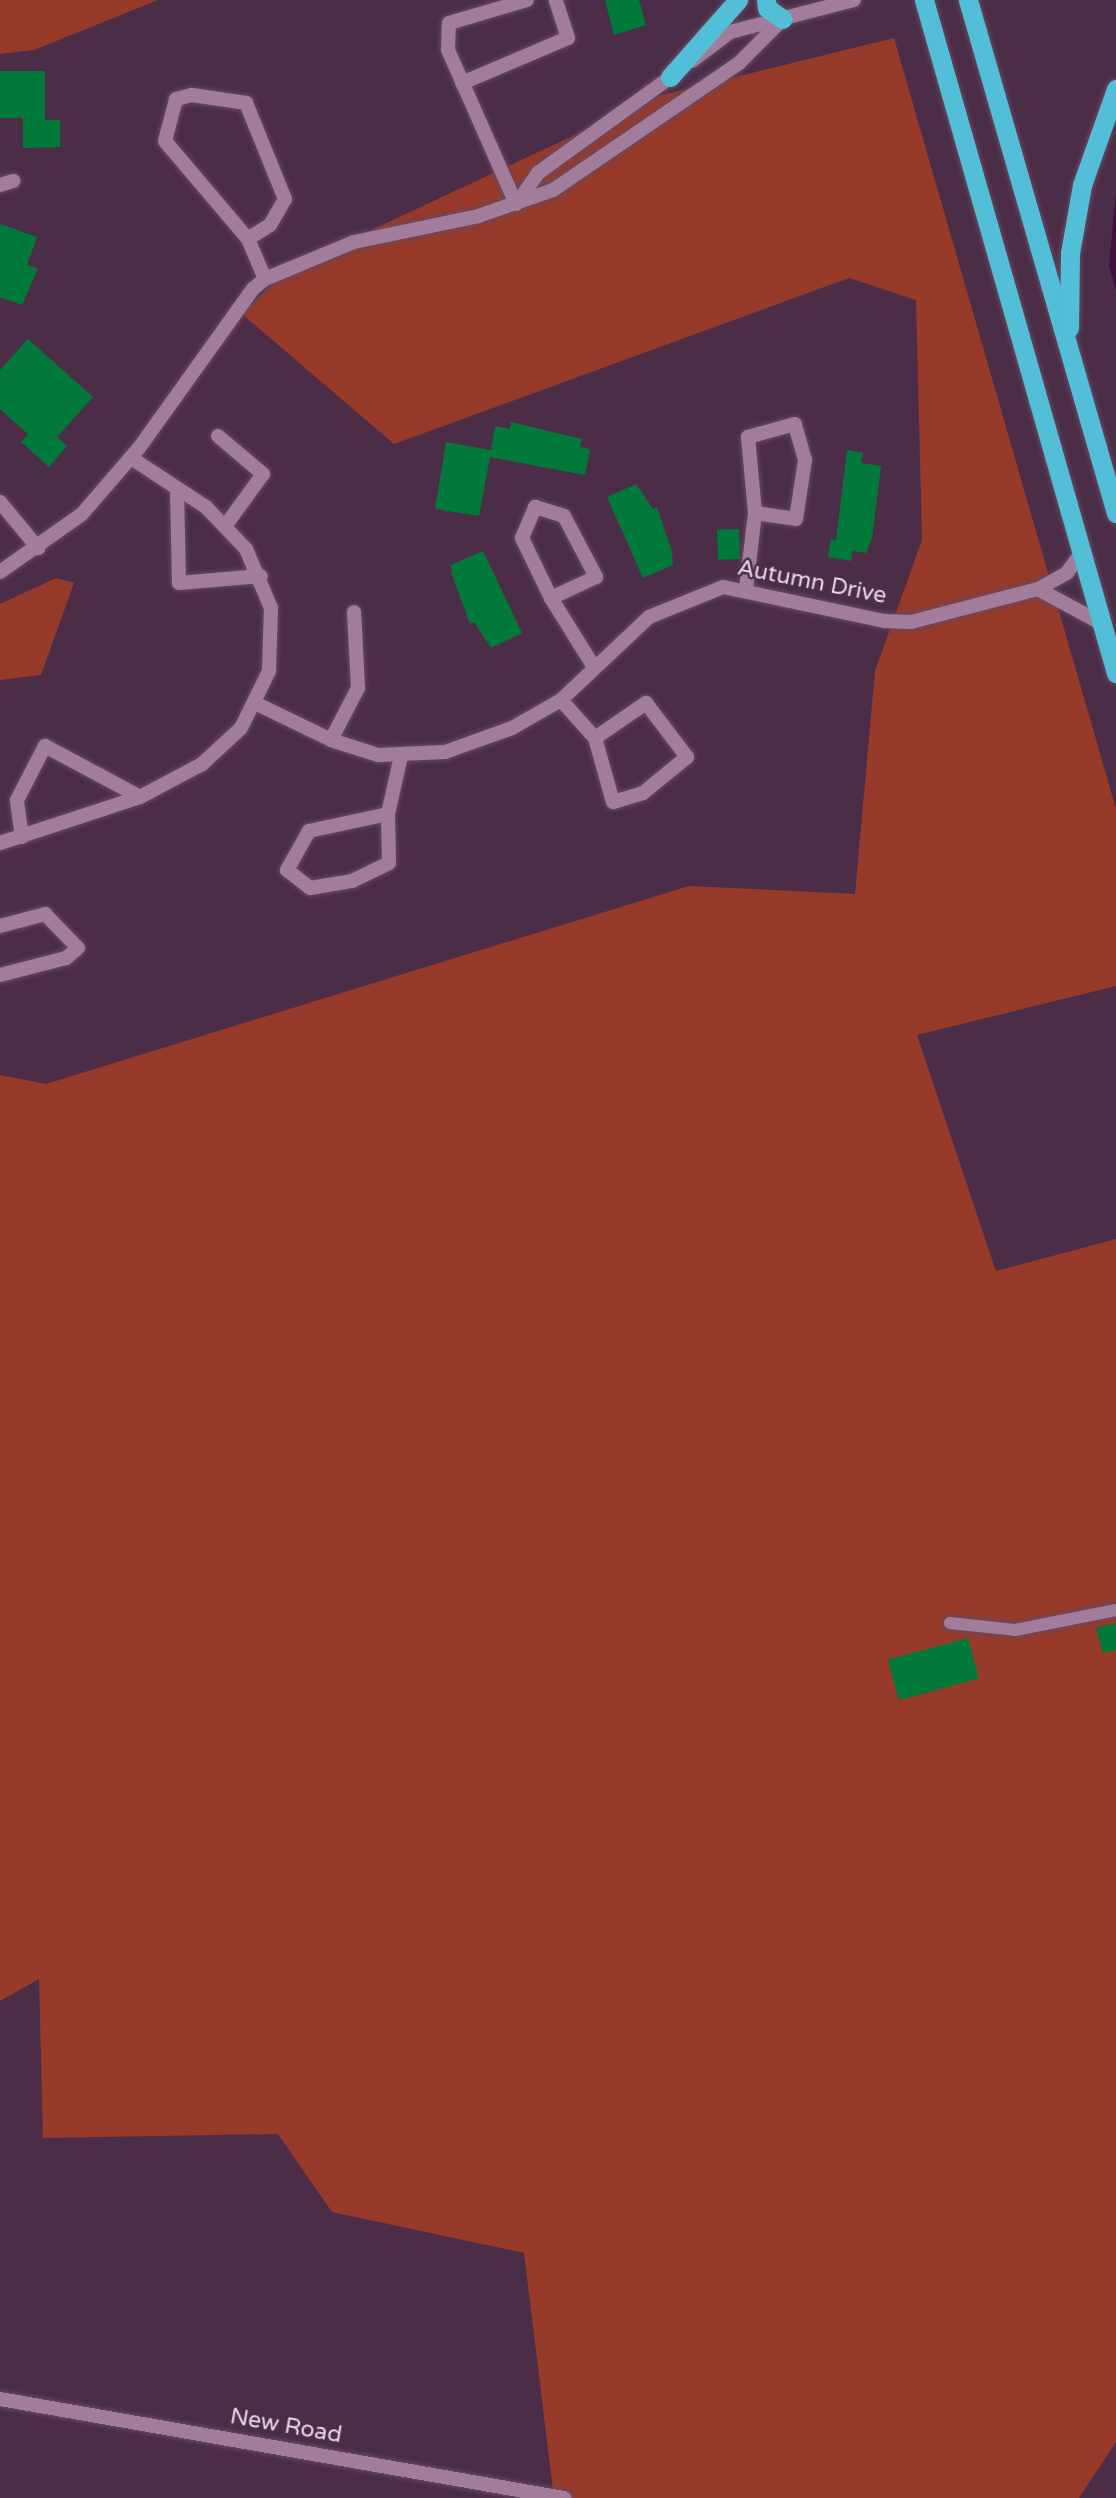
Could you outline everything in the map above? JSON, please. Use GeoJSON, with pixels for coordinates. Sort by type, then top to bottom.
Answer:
{"type":"FeatureCollection","features":[{"type":"Feature","properties":{"kind":"highway"},"geometry":{"type":"LineString","coordinates":[[670,77],[738,0]]}},
{"type":"Feature","properties":{"kind":"highway"},"geometry":{"type":"LineString","coordinates":[[766,0],[767,8],[783,19]]}},
{"type":"Feature","properties":{"kind":"highway"},"geometry":{"type":"LineString","coordinates":[[924,0],[1116,673]]}},
{"type":"Feature","properties":{"kind":"highway"},"geometry":{"type":"LineString","coordinates":[[968,0],[1116,513]]}},
{"type":"Feature","properties":{"kind":"highway"},"geometry":{"type":"LineString","coordinates":[[1069,350],[1070,253],[1082,184],[1116,89]]}},
{"type":"Feature","properties":{"kind":"street"},"geometry":{"type":"LineString","coordinates":[[516,204],[447,50],[449,23],[527,0]]}},
{"type":"Feature","properties":{"kind":"street"},"geometry":{"type":"LineString","coordinates":[[462,83],[568,38],[556,0]]}},
{"type":"Feature","properties":{"kind":"street"},"geometry":{"type":"LineString","coordinates":[[516,204],[538,173],[730,32],[854,0]]}},
{"type":"Feature","properties":{"kind":"street"},"geometry":{"type":"LineString","coordinates":[[0,572],[38,548],[82,513],[131,458],[265,279],[354,242],[516,204],[553,190],[740,63],[783,19]]}},
{"type":"Feature","properties":{"kind":"street"},"geometry":{"type":"LineString","coordinates":[[248,239],[270,225],[285,199],[246,103],[192,95],[176,99],[165,141],[248,239],[265,279]]}},
{"type":"Feature","properties":{"kind":"street"},"geometry":{"type":"LineString","coordinates":[[746,589],[755,513],[748,437],[795,424],[805,460],[796,519],[755,513]]}},
{"type":"Feature","properties":{"kind":"street"},"geometry":{"type":"LineString","coordinates":[[218,436],[263,474],[226,525]]}},
{"type":"Feature","properties":{"kind":"street"},"geometry":{"type":"LineString","coordinates":[[0,843],[140,797],[219,751],[257,704],[273,639],[261,576],[226,525],[131,458]]}},
{"type":"Feature","properties":{"kind":"street"},"geometry":{"type":"LineString","coordinates":[[177,489],[179,583],[261,576]]}},
{"type":"Feature","properties":{"kind":"street"},"geometry":{"type":"LineString","coordinates":[[0,502],[38,548]]}},
{"type":"Feature","properties":{"kind":"street"},"geometry":{"type":"LineString","coordinates":[[551,598],[596,577],[564,516],[535,507],[522,538],[551,598],[594,667]]}},
{"type":"Feature","properties":{"kind":"street","name":"Autumn Drive"},"geometry":{"type":"LineString","coordinates":[[257,704],[331,740],[378,755],[401,756],[480,742],[561,700],[649,617],[723,587],[746,589],[884,621],[911,622],[1038,589],[1068,573],[1082,552]]}},
{"type":"Feature","properties":{"kind":"street"},"geometry":{"type":"LineString","coordinates":[[1038,589],[1101,623]]}},
{"type":"Feature","properties":{"kind":"street"},"geometry":{"type":"LineString","coordinates":[[331,740],[358,688],[354,612]]}},
{"type":"Feature","properties":{"kind":"street"},"geometry":{"type":"LineString","coordinates":[[561,700],[595,738],[613,802],[643,793],[687,757],[646,703],[595,738]]}},
{"type":"Feature","properties":{"kind":"street"},"geometry":{"type":"LineString","coordinates":[[22,836],[17,800],[45,746],[140,797]]}},
{"type":"Feature","properties":{"kind":"street"},"geometry":{"type":"LineString","coordinates":[[388,814],[309,831],[287,870],[310,888],[352,881],[389,863],[388,814],[401,756]]}},
{"type":"Feature","properties":{"kind":"street"},"geometry":{"type":"LineString","coordinates":[[0,926],[45,914],[78,948],[66,958],[0,975]]}},
{"type":"Feature","properties":{"kind":"street","name":"New Road"},"geometry":{"type":"LineString","coordinates":[[0,2399],[564,2498]]}},
{"type":"Feature","properties":{"kind":"lane"},"geometry":{"type":"LineString","coordinates":[[950,1623],[1015,1630],[1116,1610]]}},
{"type":"Feature","properties":{"kind":"shaded area"},"geometry":{"type":"Polygon","coordinates":[[[0,0],[158,0],[34,50],[0,54],[0,0]]]}},
{"type":"Feature","properties":{"kind":"shaded area"},"geometry":{"type":"Polygon","coordinates":[[[894,38],[1116,809],[1116,986],[917,1035],[996,1271],[1116,1239],[1116,2442],[1079,2498],[554,2498],[524,2253],[332,2212],[278,2134],[43,2138],[39,1979],[0,2001],[0,1075],[46,1084],[689,886],[855,894],[875,671],[922,540],[916,300],[849,278],[394,444],[242,314],[286,270],[658,96],[894,38]]]}},
{"type":"Feature","properties":{"kind":"shaded area"},"geometry":{"type":"Polygon","coordinates":[[[1116,193],[1116,290],[1109,266],[1116,193]]]}},
{"type":"Feature","properties":{"kind":"shaded area"},"geometry":{"type":"Polygon","coordinates":[[[56,578],[74,583],[41,675],[0,680],[0,604],[56,578]]]}},
{"type":"Feature","properties":{"kind":"building"},"geometry":{"type":"Polygon","coordinates":[[[605,0],[639,0],[646,25],[614,35],[605,0]]]}},
{"type":"Feature","properties":{"kind":"building"},"geometry":{"type":"Polygon","coordinates":[[[0,71],[45,71],[45,120],[60,120],[60,147],[23,148],[23,118],[0,118],[0,71]]]}},
{"type":"Feature","properties":{"kind":"building"},"geometry":{"type":"Polygon","coordinates":[[[0,224],[37,237],[27,265],[38,268],[22,305],[0,297],[0,224]]]}},
{"type":"Feature","properties":{"kind":"building"},"geometry":{"type":"Polygon","coordinates":[[[28,339],[93,397],[57,437],[67,446],[49,467],[21,442],[28,434],[0,409],[0,370],[28,339]]]}},
{"type":"Feature","properties":{"kind":"building"},"geometry":{"type":"Polygon","coordinates":[[[511,422],[582,439],[580,447],[590,449],[585,475],[490,457],[479,516],[435,509],[446,442],[491,450],[495,426],[510,429],[511,422]]]}},
{"type":"Feature","properties":{"kind":"building"},"geometry":{"type":"Polygon","coordinates":[[[847,450],[863,453],[861,463],[881,466],[872,538],[866,553],[852,551],[851,561],[828,557],[831,539],[836,540],[847,450]]]}},
{"type":"Feature","properties":{"kind":"building"},"geometry":{"type":"Polygon","coordinates":[[[636,484],[653,509],[657,507],[672,552],[673,565],[643,578],[607,497],[636,484]]]}},
{"type":"Feature","properties":{"kind":"building"},"geometry":{"type":"Polygon","coordinates":[[[739,529],[740,559],[718,560],[717,530],[739,529]]]}},
{"type":"Feature","properties":{"kind":"building"},"geometry":{"type":"Polygon","coordinates":[[[483,551],[522,633],[491,648],[474,622],[470,624],[452,575],[451,565],[483,551]]]}},
{"type":"Feature","properties":{"kind":"building"},"geometry":{"type":"Polygon","coordinates":[[[1116,1623],[1116,1650],[1103,1653],[1096,1628],[1116,1623]]]}},
{"type":"Feature","properties":{"kind":"building"},"geometry":{"type":"Polygon","coordinates":[[[968,1638],[979,1679],[899,1700],[888,1659],[968,1638]]]}}]}
